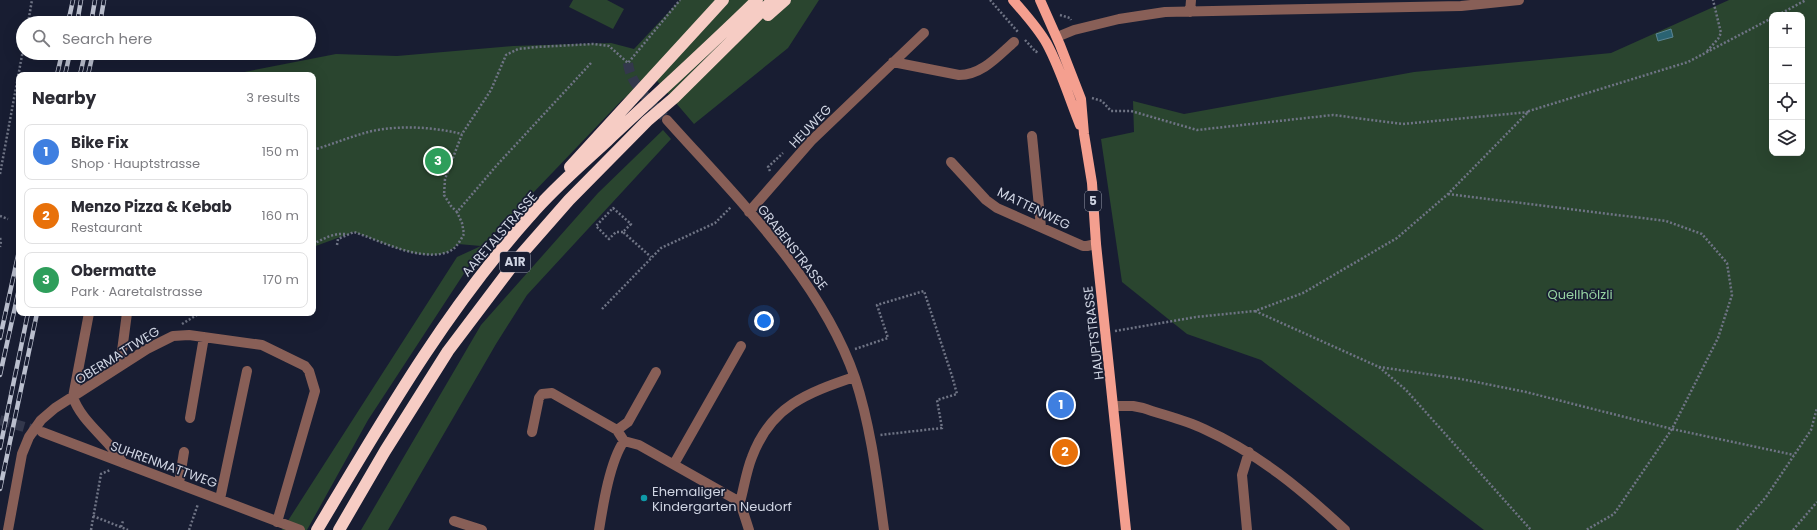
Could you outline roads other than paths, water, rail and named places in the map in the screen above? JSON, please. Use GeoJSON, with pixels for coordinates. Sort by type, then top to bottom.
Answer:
{"type":"FeatureCollection","features":[{"type":"Feature","properties":{"kind":"highway"},"geometry":{"type":"LineString","coordinates":[[531,214],[580,155],[722,0]]}},
{"type":"Feature","properties":{"kind":"highway","name":"AARETALSTRASSE"},"geometry":{"type":"LineString","coordinates":[[317,530],[387,413],[446,321],[531,214],[757,0]]}},
{"type":"Feature","properties":{"kind":"highway","name":"A1R"},"geometry":{"type":"LineString","coordinates":[[339,530],[441,362],[506,273],[569,200],[647,121],[674,98],[773,0]]}},
{"type":"Feature","properties":{"kind":"highway"},"geometry":{"type":"LineString","coordinates":[[674,98],[785,0]]}},
{"type":"Feature","properties":{"kind":"main road","name":"HAUPTSTRASSE"},"geometry":{"type":"LineString","coordinates":[[1013,0],[1047,44],[1084,134]]}},
{"type":"Feature","properties":{"kind":"main road","name":"HAUPTSTRASSE"},"geometry":{"type":"LineString","coordinates":[[1040,0],[1057,37],[1081,99],[1084,134],[1092,183],[1098,268],[1114,406],[1126,530]]}},
{"type":"Feature","properties":{"kind":"main road"},"geometry":{"type":"LineString","coordinates":[[1047,44],[1057,37]]}},
{"type":"Feature","properties":{"kind":"street"},"geometry":{"type":"LineString","coordinates":[[1190,12],[1191,0]]}},
{"type":"Feature","properties":{"kind":"street"},"geometry":{"type":"LineString","coordinates":[[1057,37],[1074,30],[1136,15],[1190,12],[1453,6],[1519,0]]}},
{"type":"Feature","properties":{"kind":"street","name":"HEUWEG"},"geometry":{"type":"LineString","coordinates":[[750,212],[811,141],[924,33]]}},
{"type":"Feature","properties":{"kind":"street"},"geometry":{"type":"LineString","coordinates":[[893,62],[959,75],[970,75],[981,70],[1014,42]]}},
{"type":"Feature","properties":{"kind":"street","name":"GRABENSTRASSE"},"geometry":{"type":"LineString","coordinates":[[667,120],[750,212],[795,268],[818,302],[845,353],[861,399],[870,437],[884,530]]}},
{"type":"Feature","properties":{"kind":"street"},"geometry":{"type":"LineString","coordinates":[[1032,136],[1041,227]]}},
{"type":"Feature","properties":{"kind":"street","name":"MATTENWEG"},"geometry":{"type":"LineString","coordinates":[[951,162],[986,200],[997,208],[1083,246],[1096,244]]}},
{"type":"Feature","properties":{"kind":"street"},"geometry":{"type":"LineString","coordinates":[[88,316],[73,397],[78,410],[116,452],[123,463]]}},
{"type":"Feature","properties":{"kind":"street"},"geometry":{"type":"LineString","coordinates":[[120,366],[127,316]]}},
{"type":"Feature","properties":{"kind":"street","name":"OBERMATTWEG"},"geometry":{"type":"LineString","coordinates":[[8,530],[22,454],[29,436],[41,420],[73,397],[147,349],[173,336],[189,335],[262,345],[305,366],[309,371],[315,391],[281,523]]}},
{"type":"Feature","properties":{"kind":"street"},"geometry":{"type":"LineString","coordinates":[[190,418],[204,337]]}},
{"type":"Feature","properties":{"kind":"street"},"geometry":{"type":"LineString","coordinates":[[674,464],[741,346]]}},
{"type":"Feature","properties":{"kind":"street"},"geometry":{"type":"LineString","coordinates":[[220,499],[247,371]]}},
{"type":"Feature","properties":{"kind":"street"},"geometry":{"type":"LineString","coordinates":[[617,430],[628,422],[656,372]]}},
{"type":"Feature","properties":{"kind":"street"},"geometry":{"type":"LineString","coordinates":[[749,530],[740,502],[751,458],[766,429],[781,412],[793,402],[809,393],[854,377]]}},
{"type":"Feature","properties":{"kind":"street"},"geometry":{"type":"LineString","coordinates":[[532,432],[539,398],[546,392],[552,393],[617,430],[624,441],[639,445],[740,502]]}},
{"type":"Feature","properties":{"kind":"street"},"geometry":{"type":"LineString","coordinates":[[1114,406],[1133,406],[1143,408],[1202,428],[1249,452],[1276,470],[1345,530]]}},
{"type":"Feature","properties":{"kind":"street","name":"SUHRENMATTWEG"},"geometry":{"type":"LineString","coordinates":[[42,432],[203,492],[281,523]]}},
{"type":"Feature","properties":{"kind":"street"},"geometry":{"type":"LineString","coordinates":[[599,530],[617,450],[624,441]]}},
{"type":"Feature","properties":{"kind":"street"},"geometry":{"type":"LineString","coordinates":[[179,483],[184,452]]}},
{"type":"Feature","properties":{"kind":"street"},"geometry":{"type":"LineString","coordinates":[[1247,530],[1242,475],[1249,452]]}},
{"type":"Feature","properties":{"kind":"street"},"geometry":{"type":"LineString","coordinates":[[454,521],[482,530]]}},
{"type":"Feature","properties":{"kind":"street"},"geometry":{"type":"LineString","coordinates":[[281,523],[300,530]]}},
{"type":"Feature","properties":{"kind":"water"},"geometry":{"type":"Polygon","coordinates":[[[1671,29],[1673,37],[1658,41],[1656,34],[1671,29]]]}},
{"type":"Feature","properties":{"kind":"tunnel"},"geometry":{"type":"LineString","coordinates":[[628,63],[632,78],[664,117]]}},
{"type":"Feature","properties":{"kind":"tunnel"},"geometry":{"type":"LineString","coordinates":[[0,420],[42,432]]}},
{"type":"Feature","properties":{"kind":"railway"},"geometry":{"type":"LineString","coordinates":[[70,16],[73,0]]}},
{"type":"Feature","properties":{"kind":"railway"},"geometry":{"type":"LineString","coordinates":[[78,16],[81,0]]}},
{"type":"Feature","properties":{"kind":"railway"},"geometry":{"type":"LineString","coordinates":[[92,16],[95,0]]}},
{"type":"Feature","properties":{"kind":"railway"},"geometry":{"type":"LineString","coordinates":[[101,16],[104,0]]}},
{"type":"Feature","properties":{"kind":"railway"},"geometry":{"type":"LineString","coordinates":[[58,72],[60,60]]}},
{"type":"Feature","properties":{"kind":"railway"},"geometry":{"type":"LineString","coordinates":[[66,72],[68,60]]}},
{"type":"Feature","properties":{"kind":"railway"},"geometry":{"type":"LineString","coordinates":[[81,72],[83,60]]}},
{"type":"Feature","properties":{"kind":"railway"},"geometry":{"type":"LineString","coordinates":[[89,72],[91,60]]}},
{"type":"Feature","properties":{"kind":"railway"},"geometry":{"type":"LineString","coordinates":[[0,338],[16,265]]}},
{"type":"Feature","properties":{"kind":"railway"},"geometry":{"type":"LineString","coordinates":[[0,375],[16,303]]}},
{"type":"Feature","properties":{"kind":"railway"},"geometry":{"type":"LineString","coordinates":[[0,448],[27,316]]}},
{"type":"Feature","properties":{"kind":"railway"},"geometry":{"type":"LineString","coordinates":[[0,489],[36,316]]}},
{"type":"Feature","properties":{"kind":"place","name":"Obermatte"},"geometry":{"type":"Point","coordinates":[438,161]}},
{"type":"Feature","properties":{"kind":"place","name":"Bike Fix"},"geometry":{"type":"Point","coordinates":[1061,405]}},
{"type":"Feature","properties":{"kind":"place","name":"Menzo Pizza & Kebab"},"geometry":{"type":"Point","coordinates":[1065,452]}},
{"type":"Feature","properties":{"kind":"place","name":"Ehemaliger Kindergarten Neudorf"},"geometry":{"type":"Point","coordinates":[644,498]}},
{"type":"Feature","properties":{"kind":"park label","name":"Quellhölzli"},"geometry":{"type":"Point","coordinates":[1580,294]}}]}
